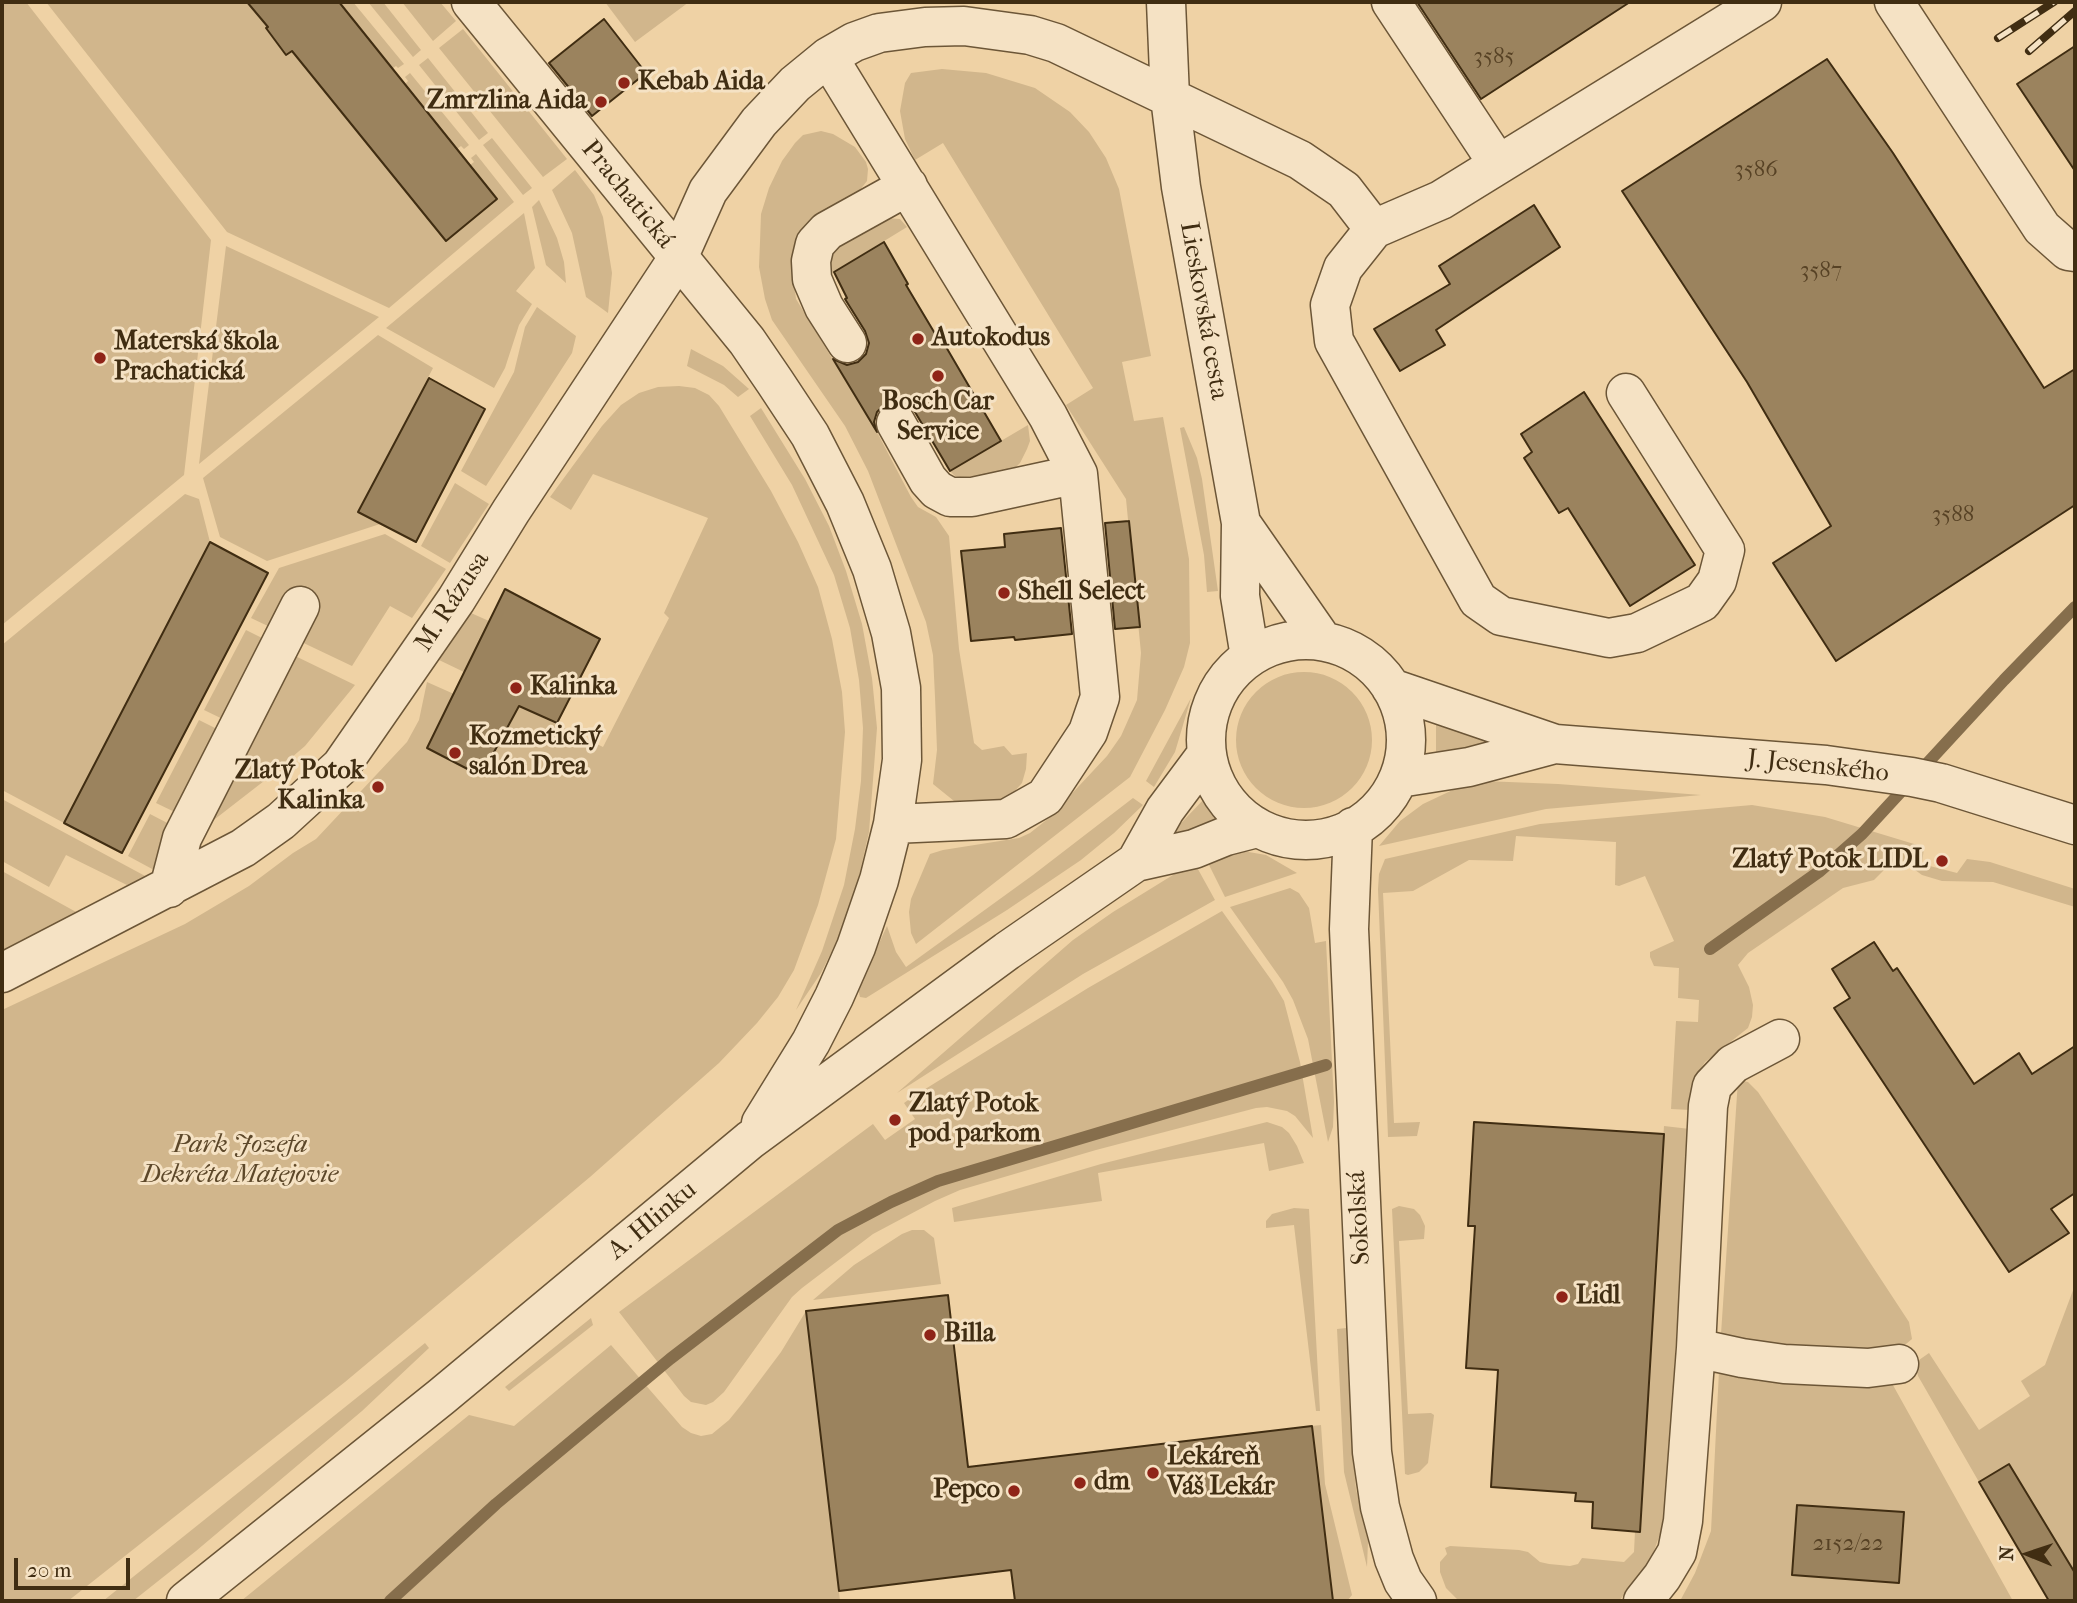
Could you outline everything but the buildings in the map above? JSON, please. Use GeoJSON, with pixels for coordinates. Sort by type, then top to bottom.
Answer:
{"type":"FeatureCollection","features":[{"type":"Feature","properties":{"kind":"street","name":"Prachatická"},"geometry":{"type":"LineString","coordinates":[[471,2],[747,341],[810,435],[845,503],[872,569],[891,633],[902,696],[902,760],[893,824],[876,890],[851,961],[811,1042],[750,1140]]}},
{"type":"Feature","properties":{"kind":"street","name":"Lieskovská cesta"},"geometry":{"type":"LineString","coordinates":[[1166,2],[1170,97],[1189,238],[1241,523],[1240,596],[1250,657]]}},
{"type":"Feature","properties":{"kind":"street"},"geometry":{"type":"LineString","coordinates":[[1391,2],[1498,164]]}},
{"type":"Feature","properties":{"kind":"street"},"geometry":{"type":"LineString","coordinates":[[1626,393],[1726,550],[1717,581],[1702,603],[1637,633],[1609,638],[1502,616],[1478,600],[1334,341],[1330,305],[1343,268],[1374,229],[1441,200],[1762,2]]}},
{"type":"Feature","properties":{"kind":"street"},"geometry":{"type":"LineString","coordinates":[[1894,2],[2042,228],[2068,251],[2075,252]]}},
{"type":"Feature","properties":{"kind":"street"},"geometry":{"type":"LineString","coordinates":[[678,258],[708,191],[752,132],[795,83],[828,57],[854,42],[879,33],[925,27],[964,26],[1030,35],[1056,43],[1300,160],[1343,190],[1374,229]]}},
{"type":"Feature","properties":{"kind":"street"},"geometry":{"type":"LineString","coordinates":[[828,57],[1048,415],[1078,474],[1100,697],[1088,732],[1045,797],[1006,820],[893,824]]}},
{"type":"Feature","properties":{"kind":"street"},"geometry":{"type":"LineString","coordinates":[[847,343],[824,307],[812,279],[811,261],[815,244],[827,231],[908,186]]}},
{"type":"Feature","properties":{"kind":"street","name":"M. Rázusa"},"geometry":{"type":"LineString","coordinates":[[2,973],[243,848],[281,821],[341,766],[456,600],[511,511],[678,258]]}},
{"type":"Feature","properties":{"kind":"street"},"geometry":{"type":"LineString","coordinates":[[896,423],[928,480],[937,490],[950,497],[972,497],[1078,474]]}},
{"type":"Feature","properties":{"kind":"street","name":"Lieskovská cesta"},"geometry":{"type":"LineString","coordinates":[[1241,523],[1323,641]]}},
{"type":"Feature","properties":{"kind":"street"},"geometry":{"type":"LineString","coordinates":[[169,888],[182,838],[300,606]]}},
{"type":"Feature","properties":{"kind":"street"},"geometry":{"type":"LineString","coordinates":[[1290,641],[1323,641],[1363,659],[1391,688],[1403,711],[1409,735],[1406,759],[1399,778],[1384,802],[1353,827],[1313,839],[1286,838],[1257,828],[1227,804],[1211,776],[1206,755],[1205,726],[1216,697],[1233,673],[1250,657],[1263,649],[1290,641]]}},
{"type":"Feature","properties":{"kind":"street","name":"J. Jesenského"},"geometry":{"type":"LineString","coordinates":[[1391,688],[1555,744],[1826,765],[1866,771],[1941,783],[2075,825]]}},
{"type":"Feature","properties":{"kind":"street","name":"J. Jesenského"},"geometry":{"type":"LineString","coordinates":[[1399,778],[1469,767],[1555,744]]}},
{"type":"Feature","properties":{"kind":"street"},"geometry":{"type":"LineString","coordinates":[[1136,862],[1164,810],[1206,755]]}},
{"type":"Feature","properties":{"kind":"street","name":"Sokolská"},"geometry":{"type":"LineString","coordinates":[[1353,827],[1349,929],[1372,1452],[1400,1594]]}},
{"type":"Feature","properties":{"kind":"street"},"geometry":{"type":"LineString","coordinates":[[1136,862],[1194,849],[1226,836],[1257,828]]}},
{"type":"Feature","properties":{"kind":"street"},"geometry":{"type":"LineString","coordinates":[[1313,839],[1349,929]]}},
{"type":"Feature","properties":{"kind":"street","name":"A. Hlinku"},"geometry":{"type":"LineString","coordinates":[[186,1601],[449,1390],[750,1140],[1007,951],[1136,862]]}},
{"type":"Feature","properties":{"kind":"street"},"geometry":{"type":"LineString","coordinates":[[1643,1601],[1677,1552],[1682,1521],[1696,1348],[1708,1106],[1713,1086],[1732,1064],[1780,1039]]}},
{"type":"Feature","properties":{"kind":"street"},"geometry":{"type":"LineString","coordinates":[[1696,1348],[1784,1364],[1868,1368],[1899,1364]]}},
{"type":"Feature","properties":{"kind":"green space","name":"Materská škola Prachatická"},"geometry":{"type":"Polygon","coordinates":[[[2,2],[26,2],[211,240],[184,475],[2,625],[2,2]]]}},
{"type":"Feature","properties":{"kind":"green space"},"geometry":{"type":"Polygon","coordinates":[[[46,2],[247,2],[286,55],[292,51],[497,199],[470,165],[474,162],[471,158],[476,154],[514,202],[389,308],[227,232],[46,2]]]}},
{"type":"Feature","properties":{"kind":"green space"},"geometry":{"type":"Polygon","coordinates":[[[341,2],[353,2],[404,64],[392,69],[341,2]]]}},
{"type":"Feature","properties":{"kind":"green space"},"geometry":{"type":"Polygon","coordinates":[[[368,2],[383,2],[421,50],[413,57],[368,2]]]}},
{"type":"Feature","properties":{"kind":"green space"},"geometry":{"type":"Polygon","coordinates":[[[402,2],[440,2],[456,21],[433,41],[402,2]]]}},
{"type":"Feature","properties":{"kind":"green space"},"geometry":{"type":"Polygon","coordinates":[[[605,2],[689,2],[635,42],[605,2]]]}},
{"type":"Feature","properties":{"kind":"green space"},"geometry":{"type":"Polygon","coordinates":[[[463,29],[567,159],[543,177],[439,48],[463,29]]]}},
{"type":"Feature","properties":{"kind":"green space"},"geometry":{"type":"Polygon","coordinates":[[[428,58],[488,133],[479,140],[419,65],[428,58]]]}},
{"type":"Feature","properties":{"kind":"green space"},"geometry":{"type":"Polygon","coordinates":[[[942,69],[986,73],[1035,88],[1070,112],[1089,132],[1106,158],[1119,189],[1151,356],[1122,362],[1134,421],[1163,417],[1189,559],[1190,643],[1184,667],[1165,710],[1130,777],[916,944],[911,933],[911,899],[930,854],[1019,838],[1049,818],[1107,756],[1121,736],[1137,700],[1141,653],[1126,499],[1066,405],[1093,388],[943,143],[915,160],[905,139],[900,111],[905,83],[911,73],[942,69]]]}},
{"type":"Feature","properties":{"kind":"green space"},"geometry":{"type":"Polygon","coordinates":[[[410,73],[469,145],[464,149],[461,146],[457,149],[405,84],[408,81],[405,77],[410,73]]]}},
{"type":"Feature","properties":{"kind":"green space"},"geometry":{"type":"Polygon","coordinates":[[[821,131],[833,134],[855,147],[866,162],[867,181],[793,275],[796,299],[878,434],[911,497],[918,507],[936,517],[949,536],[959,649],[974,743],[982,750],[1004,746],[1012,755],[1027,753],[1022,783],[1013,793],[1000,800],[967,804],[954,801],[933,784],[937,750],[935,697],[933,655],[926,622],[868,471],[845,426],[772,320],[765,299],[759,267],[761,214],[769,188],[782,161],[795,143],[803,135],[821,131]]]}},
{"type":"Feature","properties":{"kind":"green space"},"geometry":{"type":"Polygon","coordinates":[[[492,138],[532,188],[523,195],[483,145],[492,138]]]}},
{"type":"Feature","properties":{"kind":"green space"},"geometry":{"type":"Polygon","coordinates":[[[575,170],[594,195],[603,217],[612,273],[608,313],[586,297],[572,233],[552,190],[575,170]]]}},
{"type":"Feature","properties":{"kind":"green space"},"geometry":{"type":"Polygon","coordinates":[[[539,200],[557,238],[564,262],[566,283],[546,265],[532,207],[539,200]]]}},
{"type":"Feature","properties":{"kind":"green space"},"geometry":{"type":"Polygon","coordinates":[[[524,213],[535,268],[516,291],[532,304],[519,325],[505,368],[494,388],[386,328],[524,213]]]}},
{"type":"Feature","properties":{"kind":"green space"},"geometry":{"type":"Polygon","coordinates":[[[886,218],[900,219],[907,227],[832,273],[829,268],[831,255],[837,247],[886,218]]]}},
{"type":"Feature","properties":{"kind":"green space"},"geometry":{"type":"Polygon","coordinates":[[[226,246],[379,317],[199,464],[226,246]]]}},
{"type":"Feature","properties":{"kind":"green space"},"geometry":{"type":"Polygon","coordinates":[[[537,307],[576,336],[572,353],[486,486],[461,471],[514,372],[525,327],[537,307]]]}},
{"type":"Feature","properties":{"kind":"green space"},"geometry":{"type":"Polygon","coordinates":[[[378,335],[433,368],[359,512],[380,524],[267,561],[220,537],[203,478],[378,335]]]}},
{"type":"Feature","properties":{"kind":"green space"},"geometry":{"type":"Polygon","coordinates":[[[691,349],[723,366],[749,389],[738,397],[724,385],[687,366],[691,349]]]}},
{"type":"Feature","properties":{"kind":"green space","name":"Park Jozefa Dekréta Matejovie"},"geometry":{"type":"Polygon","coordinates":[[[658,387],[695,388],[709,395],[719,406],[771,491],[818,587],[832,639],[842,692],[845,732],[836,839],[818,905],[794,970],[778,997],[719,1063],[590,1177],[345,1382],[68,1601],[2,1601],[2,1010],[185,924],[249,886],[316,839],[407,742],[419,720],[427,682],[454,694],[427,748],[480,776],[519,706],[603,747],[669,618],[664,613],[708,518],[593,474],[571,510],[550,497],[602,426],[621,405],[639,393],[658,387]]]}},
{"type":"Feature","properties":{"kind":"green space"},"geometry":{"type":"Polygon","coordinates":[[[761,408],[805,479],[829,526],[846,571],[862,624],[872,678],[877,728],[869,832],[856,889],[837,941],[821,973],[796,1010],[822,951],[844,885],[861,781],[863,728],[859,680],[850,628],[834,575],[792,485],[750,416],[761,408]]]}},
{"type":"Feature","properties":{"kind":"green space"},"geometry":{"type":"Polygon","coordinates":[[[1028,425],[1030,441],[1015,468],[1001,474],[960,477],[950,471],[1028,425]]]}},
{"type":"Feature","properties":{"kind":"green space"},"geometry":{"type":"Polygon","coordinates":[[[1184,427],[1197,458],[1202,479],[1218,591],[1207,592],[1204,555],[1180,428],[1184,427]]]}},
{"type":"Feature","properties":{"kind":"green space"},"geometry":{"type":"Polygon","coordinates":[[[455,483],[489,504],[450,563],[421,546],[455,483]]]}},
{"type":"Feature","properties":{"kind":"green space"},"geometry":{"type":"Polygon","coordinates":[[[185,494],[199,499],[210,542],[64,823],[2,790],[2,645],[185,494]]]}},
{"type":"Feature","properties":{"kind":"green space"},"geometry":{"type":"Polygon","coordinates":[[[385,534],[446,569],[412,618],[390,606],[352,666],[251,618],[279,568],[385,534]]]}},
{"type":"Feature","properties":{"kind":"green space"},"geometry":{"type":"Polygon","coordinates":[[[471,613],[489,621],[464,672],[439,660],[471,613]]]}},
{"type":"Feature","properties":{"kind":"green space"},"geometry":{"type":"Polygon","coordinates":[[[246,630],[272,643],[231,723],[204,710],[246,630]]]}},
{"type":"Feature","properties":{"kind":"green space"},"geometry":{"type":"Polygon","coordinates":[[[289,653],[355,685],[305,746],[197,833],[289,653]]]}},
{"type":"Feature","properties":{"kind":"green space"},"geometry":{"type":"Polygon","coordinates":[[[1304,672],[1330,677],[1352,692],[1367,714],[1372,740],[1367,766],[1352,788],[1330,803],[1304,808],[1278,803],[1256,788],[1241,766],[1236,740],[1241,714],[1256,692],[1278,677],[1304,672]]]}},
{"type":"Feature","properties":{"kind":"green space"},"geometry":{"type":"Polygon","coordinates":[[[1191,698],[1175,752],[1154,787],[1146,781],[1191,698]]]}},
{"type":"Feature","properties":{"kind":"green space"},"geometry":{"type":"Polygon","coordinates":[[[199,720],[225,733],[183,816],[156,803],[199,720]]]}},
{"type":"Feature","properties":{"kind":"green space"},"geometry":{"type":"Polygon","coordinates":[[[1436,724],[1502,744],[1436,753],[1436,724]]]}},
{"type":"Feature","properties":{"kind":"green space"},"geometry":{"type":"Polygon","coordinates":[[[1484,781],[1701,795],[1546,809],[1379,846],[1400,821],[1423,804],[1459,787],[1484,781]]]}},
{"type":"Feature","properties":{"kind":"green space"},"geometry":{"type":"Polygon","coordinates":[[[1133,798],[1143,805],[1081,860],[1007,910],[866,998],[860,997],[858,989],[887,926],[896,952],[906,967],[1133,798]]]}},
{"type":"Feature","properties":{"kind":"green space"},"geometry":{"type":"Polygon","coordinates":[[[1205,798],[1221,820],[1165,840],[1205,798]]]}},
{"type":"Feature","properties":{"kind":"green space"},"geometry":{"type":"Polygon","coordinates":[[[2,799],[147,877],[129,886],[66,855],[49,887],[2,861],[2,799]]]}},
{"type":"Feature","properties":{"kind":"green space"},"geometry":{"type":"Polygon","coordinates":[[[1752,805],[1825,817],[1924,847],[1922,864],[1957,873],[1967,859],[1990,862],[2075,889],[2075,907],[1993,882],[1942,881],[1922,875],[1897,857],[1874,880],[1843,888],[1748,953],[1738,965],[1749,987],[1753,1005],[1748,1028],[1705,1062],[1695,1078],[1691,1110],[1671,1109],[1676,1021],[1698,1022],[1699,1000],[1678,998],[1679,968],[1654,966],[1650,957],[1650,952],[1674,941],[1645,876],[1619,886],[1615,885],[1616,842],[1516,836],[1513,861],[1469,860],[1413,891],[1383,893],[1394,1123],[1420,1122],[1417,1136],[1388,1137],[1378,889],[1379,874],[1385,859],[1540,824],[1752,805]]]}},
{"type":"Feature","properties":{"kind":"green space"},"geometry":{"type":"Polygon","coordinates":[[[150,814],[177,828],[154,870],[128,856],[150,814]]]}},
{"type":"Feature","properties":{"kind":"green space"},"geometry":{"type":"Polygon","coordinates":[[[1243,851],[1266,855],[1297,873],[1225,897],[1205,857],[1243,851]]]}},
{"type":"Feature","properties":{"kind":"green space"},"geometry":{"type":"Polygon","coordinates":[[[1194,862],[1215,900],[1083,974],[897,1093],[1073,940],[1194,862]]]}},
{"type":"Feature","properties":{"kind":"green space"},"geometry":{"type":"Polygon","coordinates":[[[2,871],[87,918],[2,961],[2,871]]]}},
{"type":"Feature","properties":{"kind":"green space"},"geometry":{"type":"Polygon","coordinates":[[[1290,888],[1299,893],[1309,908],[1315,943],[1326,941],[1334,1102],[1333,1127],[1328,1142],[1308,1039],[1293,1000],[1230,907],[1290,888]]]}},
{"type":"Feature","properties":{"kind":"green space"},"geometry":{"type":"Polygon","coordinates":[[[1222,911],[1284,1001],[1300,1062],[1313,1138],[1295,1116],[1287,1111],[1256,1108],[1096,1150],[960,1190],[873,1234],[802,1288],[792,1297],[724,1392],[713,1402],[706,1405],[691,1402],[684,1396],[619,1312],[873,1124],[885,1140],[915,1119],[904,1103],[914,1096],[1088,988],[1222,911]]]}},
{"type":"Feature","properties":{"kind":"green space"},"geometry":{"type":"Polygon","coordinates":[[[1738,1080],[1748,1082],[1758,1092],[1909,1322],[1912,1339],[1906,1344],[1868,1353],[1782,1349],[1721,1334],[1738,1080]]]}},
{"type":"Feature","properties":{"kind":"green space"},"geometry":{"type":"Polygon","coordinates":[[[1267,1122],[1282,1127],[1289,1133],[1304,1163],[1269,1171],[1264,1143],[1098,1173],[1102,1201],[954,1222],[952,1208],[1101,1164],[1267,1122]]]}},
{"type":"Feature","properties":{"kind":"green space"},"geometry":{"type":"Polygon","coordinates":[[[1664,1126],[1690,1129],[1665,1507],[1660,1534],[1650,1562],[1619,1601],[1459,1601],[1446,1588],[1440,1572],[1440,1562],[1447,1554],[1445,1548],[1450,1546],[1519,1550],[1528,1552],[1540,1562],[1570,1566],[1578,1564],[1582,1558],[1624,1562],[1634,1552],[1635,1531],[1640,1530],[1664,1126]]]}},
{"type":"Feature","properties":{"kind":"green space"},"geometry":{"type":"Polygon","coordinates":[[[1399,1206],[1414,1209],[1425,1226],[1424,1239],[1399,1241],[1408,1414],[1434,1415],[1428,1463],[1419,1472],[1408,1475],[1405,1474],[1392,1209],[1399,1206]]]}},
{"type":"Feature","properties":{"kind":"green space"},"geometry":{"type":"Polygon","coordinates":[[[1294,1208],[1309,1209],[1320,1411],[1316,1411],[1294,1225],[1266,1228],[1266,1221],[1272,1214],[1294,1208]]]}},
{"type":"Feature","properties":{"kind":"green space"},"geometry":{"type":"Polygon","coordinates":[[[912,1230],[924,1230],[934,1238],[941,1284],[813,1300],[854,1265],[912,1230]]]}},
{"type":"Feature","properties":{"kind":"green space"},"geometry":{"type":"Polygon","coordinates":[[[2075,1285],[2075,1573],[2009,1464],[1979,1482],[1918,1376],[1916,1367],[1919,1360],[1929,1353],[1979,1430],[2030,1396],[2021,1381],[2045,1365],[2075,1285]]]}},
{"type":"Feature","properties":{"kind":"green space"},"geometry":{"type":"Polygon","coordinates":[[[806,1311],[840,1601],[241,1601],[469,1415],[514,1426],[611,1345],[682,1427],[701,1436],[712,1434],[729,1420],[742,1404],[781,1352],[806,1311]]]}},
{"type":"Feature","properties":{"kind":"green space"},"geometry":{"type":"Polygon","coordinates":[[[591,1318],[593,1325],[509,1391],[505,1387],[591,1318]]]}},
{"type":"Feature","properties":{"kind":"green space"},"geometry":{"type":"Polygon","coordinates":[[[1346,1328],[1352,1449],[1356,1489],[1368,1541],[1367,1567],[1344,1472],[1337,1329],[1346,1328]]]}},
{"type":"Feature","properties":{"kind":"green space"},"geometry":{"type":"Polygon","coordinates":[[[425,1343],[429,1348],[362,1411],[196,1551],[133,1601],[103,1601],[425,1343]]]}},
{"type":"Feature","properties":{"kind":"green space"},"geometry":{"type":"Polygon","coordinates":[[[1719,1371],[1889,1378],[2013,1601],[1680,1601],[1695,1573],[1711,1531],[1719,1371]]]}},
{"type":"Feature","properties":{"kind":"green space"},"geometry":{"type":"Polygon","coordinates":[[[1321,1425],[1325,1484],[1352,1595],[1347,1601],[1333,1601],[1312,1426],[1321,1425]]]}},
{"type":"Feature","properties":{"kind":"waterway"},"geometry":{"type":"LineString","coordinates":[[1710,949],[1820,871],[1862,834],[2075,607]]}},
{"type":"Feature","properties":{"kind":"waterway"},"geometry":{"type":"LineString","coordinates":[[390,1601],[496,1504],[670,1359],[838,1230],[938,1181],[1326,1065]]}},
{"type":"Feature","properties":{"kind":"railway"},"geometry":{"type":"LineString","coordinates":[[1998,38],[2054,2]]}},
{"type":"Feature","properties":{"kind":"railway"},"geometry":{"type":"LineString","coordinates":[[2029,51],[2075,11]]}},
{"type":"Feature","properties":{"kind":"place","name":"Kebab Aida"},"geometry":{"type":"Point","coordinates":[624,83]}},
{"type":"Feature","properties":{"kind":"place","name":"Zmrzlina Aida"},"geometry":{"type":"Point","coordinates":[601,102]}},
{"type":"Feature","properties":{"kind":"place","name":"Autokodus"},"geometry":{"type":"Point","coordinates":[918,339]}},
{"type":"Feature","properties":{"kind":"place","name":"Materská škola Prachatická"},"geometry":{"type":"Point","coordinates":[100,358]}},
{"type":"Feature","properties":{"kind":"place","name":"Bosch Car Service"},"geometry":{"type":"Point","coordinates":[938,376]}},
{"type":"Feature","properties":{"kind":"place","name":"Shell Select"},"geometry":{"type":"Point","coordinates":[1004,593]}},
{"type":"Feature","properties":{"kind":"place","name":"Kalinka"},"geometry":{"type":"Point","coordinates":[516,688]}},
{"type":"Feature","properties":{"kind":"place","name":"Kozmetický salón Drea"},"geometry":{"type":"Point","coordinates":[455,753]}},
{"type":"Feature","properties":{"kind":"place","name":"Zlatý Potok Kalinka"},"geometry":{"type":"Point","coordinates":[378,787]}},
{"type":"Feature","properties":{"kind":"place","name":"Zlatý Potok LIDL"},"geometry":{"type":"Point","coordinates":[1942,861]}},
{"type":"Feature","properties":{"kind":"place","name":"Zlatý Potok pod parkom"},"geometry":{"type":"Point","coordinates":[895,1120]}},
{"type":"Feature","properties":{"kind":"place","name":"Lidl"},"geometry":{"type":"Point","coordinates":[1562,1297]}},
{"type":"Feature","properties":{"kind":"place","name":"Billa"},"geometry":{"type":"Point","coordinates":[930,1335]}},
{"type":"Feature","properties":{"kind":"place","name":"Lekáreň Váš Lekár"},"geometry":{"type":"Point","coordinates":[1153,1473]}},
{"type":"Feature","properties":{"kind":"place","name":"dm"},"geometry":{"type":"Point","coordinates":[1080,1483]}},
{"type":"Feature","properties":{"kind":"place","name":"Pepco"},"geometry":{"type":"Point","coordinates":[1014,1491]}}]}
